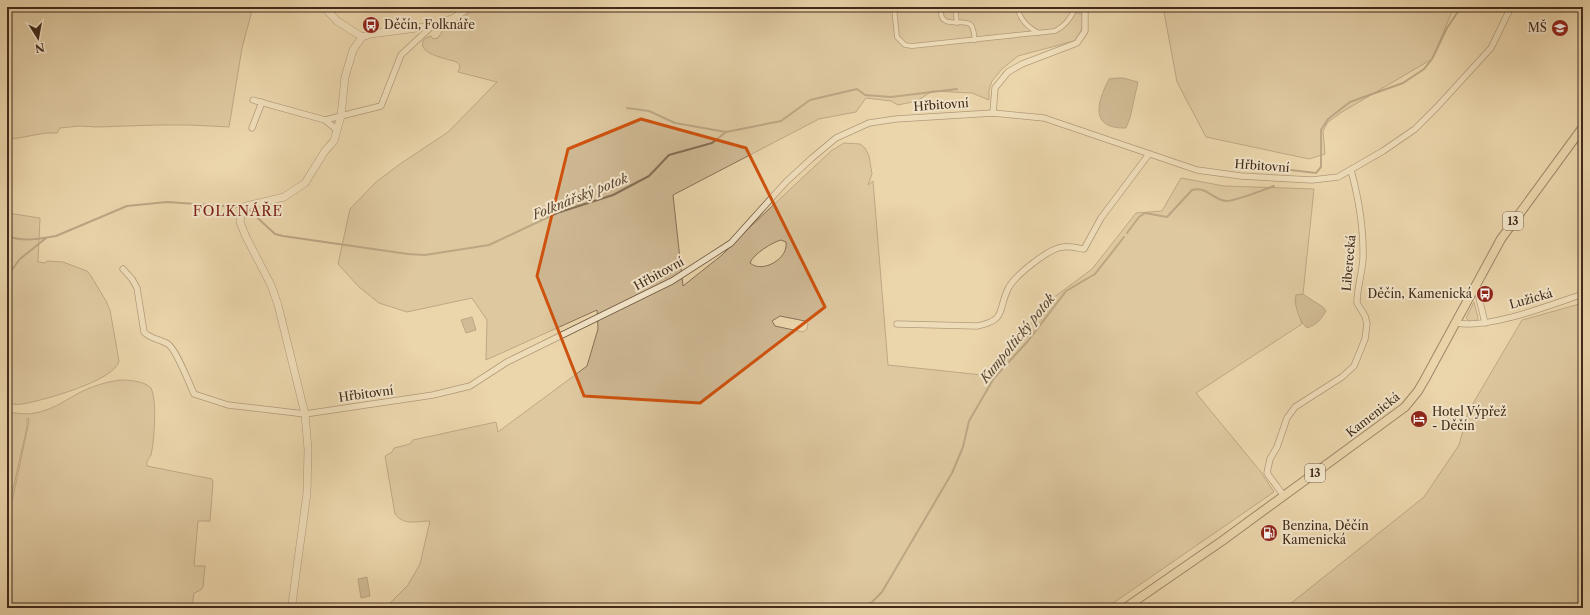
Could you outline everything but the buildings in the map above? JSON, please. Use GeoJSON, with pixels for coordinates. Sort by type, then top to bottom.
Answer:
{"type":"FeatureCollection","features":[{"type":"Feature","properties":{"kind":"main road","name":"Kamenická"},"geometry":{"type":"LineString","coordinates":[[1125,608],[1284,496],[1405,407],[1418,391],[1511,224],[1583,127]]}},
{"type":"Feature","properties":{"kind":"street"},"geometry":{"type":"LineString","coordinates":[[324,7],[337,21],[362,37]]}},
{"type":"Feature","properties":{"kind":"street"},"geometry":{"type":"LineString","coordinates":[[290,608],[292,604],[307,493],[308,449],[305,414],[278,305],[240,222],[241,214],[246,206],[284,197],[305,183],[325,151],[334,140],[341,116],[346,77],[353,50],[362,37],[370,34],[432,26],[454,18],[469,7]]}},
{"type":"Feature","properties":{"kind":"street"},"geometry":{"type":"LineString","coordinates":[[894,7],[897,37],[905,45],[912,46],[1055,31],[1062,28],[1068,22],[1076,9]]}},
{"type":"Feature","properties":{"kind":"street"},"geometry":{"type":"LineString","coordinates":[[941,7],[941,12],[944,19],[951,23],[968,22],[970,24],[974,32],[974,40]]}},
{"type":"Feature","properties":{"kind":"street"},"geometry":{"type":"LineString","coordinates":[[955,7],[957,23]]}},
{"type":"Feature","properties":{"kind":"street"},"geometry":{"type":"LineString","coordinates":[[1017,7],[1024,22],[1039,33]]}},
{"type":"Feature","properties":{"kind":"street"},"geometry":{"type":"LineString","coordinates":[[993,113],[995,88],[1008,72],[1022,64],[1077,43],[1085,31],[1084,7]]}},
{"type":"Feature","properties":{"kind":"street"},"geometry":{"type":"LineString","coordinates":[[1351,170],[1415,129],[1437,107],[1491,48],[1512,7]]}},
{"type":"Feature","properties":{"kind":"street"},"geometry":{"type":"LineString","coordinates":[[325,120],[381,106],[401,55],[432,26]]}},
{"type":"Feature","properties":{"kind":"street"},"geometry":{"type":"LineString","coordinates":[[253,100],[325,120],[336,130]]}},
{"type":"Feature","properties":{"kind":"street"},"geometry":{"type":"LineString","coordinates":[[252,128],[262,102]]}},
{"type":"Feature","properties":{"kind":"street","name":"Hřbitovní"},"geometry":{"type":"LineString","coordinates":[[123,269],[132,279],[137,288],[144,332],[148,336],[170,345],[194,394],[228,405],[305,414],[433,395],[470,386],[507,362],[672,281],[731,243],[786,182],[836,138],[869,124],[896,119],[993,113],[1044,118],[1196,170],[1241,176],[1312,180],[1338,177],[1351,170]]}},
{"type":"Feature","properties":{"kind":"street"},"geometry":{"type":"LineString","coordinates":[[897,324],[977,326],[989,324],[998,318],[1009,288],[1015,279],[1040,258],[1054,249],[1063,246],[1084,249],[1101,218],[1149,154]]}},
{"type":"Feature","properties":{"kind":"street","name":"Liberecká"},"geometry":{"type":"LineString","coordinates":[[1284,496],[1267,472],[1270,459],[1277,447],[1287,418],[1295,407],[1342,377],[1354,366],[1365,339],[1367,324],[1365,316],[1357,303],[1363,261],[1363,233],[1360,204],[1351,170]]}},
{"type":"Feature","properties":{"kind":"street"},"geometry":{"type":"LineString","coordinates":[[1476,285],[1485,323]]}},
{"type":"Feature","properties":{"kind":"street","name":"Lužická"},"geometry":{"type":"LineString","coordinates":[[1457,323],[1485,323],[1540,308],[1583,294]]}},
{"type":"Feature","properties":{"kind":"highlighted area"},"geometry":{"type":"Polygon","coordinates":[[[641,119],[746,148],[825,307],[700,403],[584,396],[537,276],[568,149],[641,119]]]}},
{"type":"Feature","properties":{"kind":"shaded area"},"geometry":{"type":"Polygon","coordinates":[[[7,7],[34,7],[57,11],[113,7],[253,7],[242,48],[229,127],[190,125],[79,126],[60,128],[57,133],[46,133],[7,140],[7,7]]]}},
{"type":"Feature","properties":{"kind":"shaded area"},"geometry":{"type":"Polygon","coordinates":[[[476,7],[1071,7],[1073,12],[1082,14],[1082,29],[1077,38],[1074,41],[1018,56],[1002,69],[992,81],[989,90],[989,100],[972,93],[932,91],[917,101],[898,105],[891,101],[866,98],[856,112],[819,119],[673,195],[683,286],[722,255],[831,151],[844,143],[860,144],[865,148],[869,156],[872,174],[868,185],[873,181],[888,365],[992,376],[1045,304],[1092,269],[1136,213],[1162,211],[1181,178],[1224,186],[1314,189],[1303,294],[1296,295],[1295,302],[1302,324],[1196,393],[1261,472],[1274,492],[1106,608],[385,608],[408,585],[420,564],[430,521],[416,522],[402,520],[395,514],[385,456],[392,452],[394,448],[410,444],[413,440],[496,422],[498,432],[587,366],[598,329],[597,310],[486,360],[487,320],[472,298],[407,312],[379,303],[359,287],[338,264],[350,209],[376,182],[448,132],[497,82],[458,72],[460,67],[458,63],[435,56],[425,50],[423,41],[425,38],[431,36],[433,39],[438,38],[443,30],[460,21],[476,7]],[[781,240],[764,249],[755,256],[750,263],[755,266],[762,267],[774,263],[783,254],[786,248],[786,242],[781,240]],[[780,316],[772,321],[775,326],[803,332],[807,329],[808,324],[805,321],[780,316]]]}},
{"type":"Feature","properties":{"kind":"shaded area"},"geometry":{"type":"Polygon","coordinates":[[[1163,7],[1454,7],[1432,59],[1342,112],[1328,122],[1323,131],[1325,154],[1309,159],[1206,137],[1177,82],[1163,7]]]}},
{"type":"Feature","properties":{"kind":"shaded area"},"geometry":{"type":"Polygon","coordinates":[[[1123,78],[1138,82],[1130,118],[1126,128],[1114,127],[1106,124],[1101,119],[1099,112],[1101,96],[1109,79],[1123,78]]]}},
{"type":"Feature","properties":{"kind":"shaded area"},"geometry":{"type":"Polygon","coordinates":[[[7,213],[40,218],[38,262],[63,262],[87,271],[91,276],[110,310],[119,361],[105,376],[92,383],[60,394],[19,404],[7,403],[7,213]]]}},
{"type":"Feature","properties":{"kind":"shaded area"},"geometry":{"type":"Polygon","coordinates":[[[1303,294],[1323,307],[1326,311],[1318,322],[1307,328],[1299,317],[1296,303],[1296,295],[1303,294]]]}},
{"type":"Feature","properties":{"kind":"shaded area"},"geometry":{"type":"Polygon","coordinates":[[[1474,302],[1478,318],[1476,322],[1469,321],[1466,318],[1474,302]]]}},
{"type":"Feature","properties":{"kind":"shaded area"},"geometry":{"type":"Polygon","coordinates":[[[1583,303],[1583,608],[1285,608],[1424,497],[1459,445],[1468,412],[1522,320],[1583,303]]]}},
{"type":"Feature","properties":{"kind":"shaded area"},"geometry":{"type":"Polygon","coordinates":[[[472,317],[476,330],[466,333],[461,320],[472,317]]]}},
{"type":"Feature","properties":{"kind":"shaded area"},"geometry":{"type":"Polygon","coordinates":[[[120,380],[144,383],[150,387],[152,392],[155,409],[154,431],[151,455],[147,461],[147,466],[212,479],[210,521],[198,521],[194,565],[205,566],[203,587],[201,590],[194,593],[192,608],[7,608],[7,533],[10,511],[29,421],[28,418],[7,516],[7,412],[28,414],[41,412],[92,387],[120,380]]]}},
{"type":"Feature","properties":{"kind":"shaded area"},"geometry":{"type":"Polygon","coordinates":[[[367,577],[370,596],[361,598],[358,579],[367,577]]]}},
{"type":"Feature","properties":{"kind":"waterway","name":"Folknářský potok"},"geometry":{"type":"LineString","coordinates":[[1274,168],[1316,173],[1321,167],[1321,130],[1328,119],[1350,102],[1403,83],[1424,69],[1432,59],[1447,28],[1461,7]]}},
{"type":"Feature","properties":{"kind":"waterway","name":"Folknářský potok"},"geometry":{"type":"LineString","coordinates":[[248,209],[275,234],[283,236],[408,254],[425,255],[489,245],[557,213],[613,195],[649,176],[669,155],[712,143],[726,132],[781,121],[810,100],[857,89],[865,95],[891,97],[957,89]]}},
{"type":"Feature","properties":{"kind":"waterway"},"geometry":{"type":"LineString","coordinates":[[627,108],[649,111],[675,123],[726,132]]}},
{"type":"Feature","properties":{"kind":"waterway","name":"Kumpoltický potok"},"geometry":{"type":"LineString","coordinates":[[1127,233],[1139,217],[1145,213],[1167,217],[1192,190],[1197,189],[1206,191],[1221,200],[1230,201],[1274,186]]}},
{"type":"Feature","properties":{"kind":"waterway","name":"Folknářský potok"},"geometry":{"type":"LineString","coordinates":[[7,236],[19,239],[38,239],[56,236],[127,206],[167,202],[239,207]]}},
{"type":"Feature","properties":{"kind":"waterway","name":"Kumpoltický potok"},"geometry":{"type":"LineString","coordinates":[[860,608],[872,602],[882,592],[952,473],[963,447],[969,421],[994,378],[1028,341],[1066,291],[1095,274],[1124,237]]}},
{"type":"Feature","properties":{"kind":"waterway"},"geometry":{"type":"LineString","coordinates":[[7,276],[20,259],[46,238]]}},
{"type":"Feature","properties":{"kind":"waterway"},"geometry":{"type":"LineString","coordinates":[[534,608],[572,606],[587,608]]}},
{"type":"Feature","properties":{"kind":"place","name":"Děčín, Folknáře"},"geometry":{"type":"Point","coordinates":[371,25]}},
{"type":"Feature","properties":{"kind":"place","name":"MŠ"},"geometry":{"type":"Point","coordinates":[1560,28]}},
{"type":"Feature","properties":{"kind":"place","name":"Děčín, Kamenická"},"geometry":{"type":"Point","coordinates":[1485,294]}},
{"type":"Feature","properties":{"kind":"place","name":"Hotel Výpřež - Děčín"},"geometry":{"type":"Point","coordinates":[1419,419]}},
{"type":"Feature","properties":{"kind":"place","name":"Benzina, Děčín Kamenická"},"geometry":{"type":"Point","coordinates":[1269,533]}},
{"type":"Feature","properties":{"kind":"district","name":"FOLKNÁŘE"},"geometry":{"type":"Point","coordinates":[238,211]}}]}
